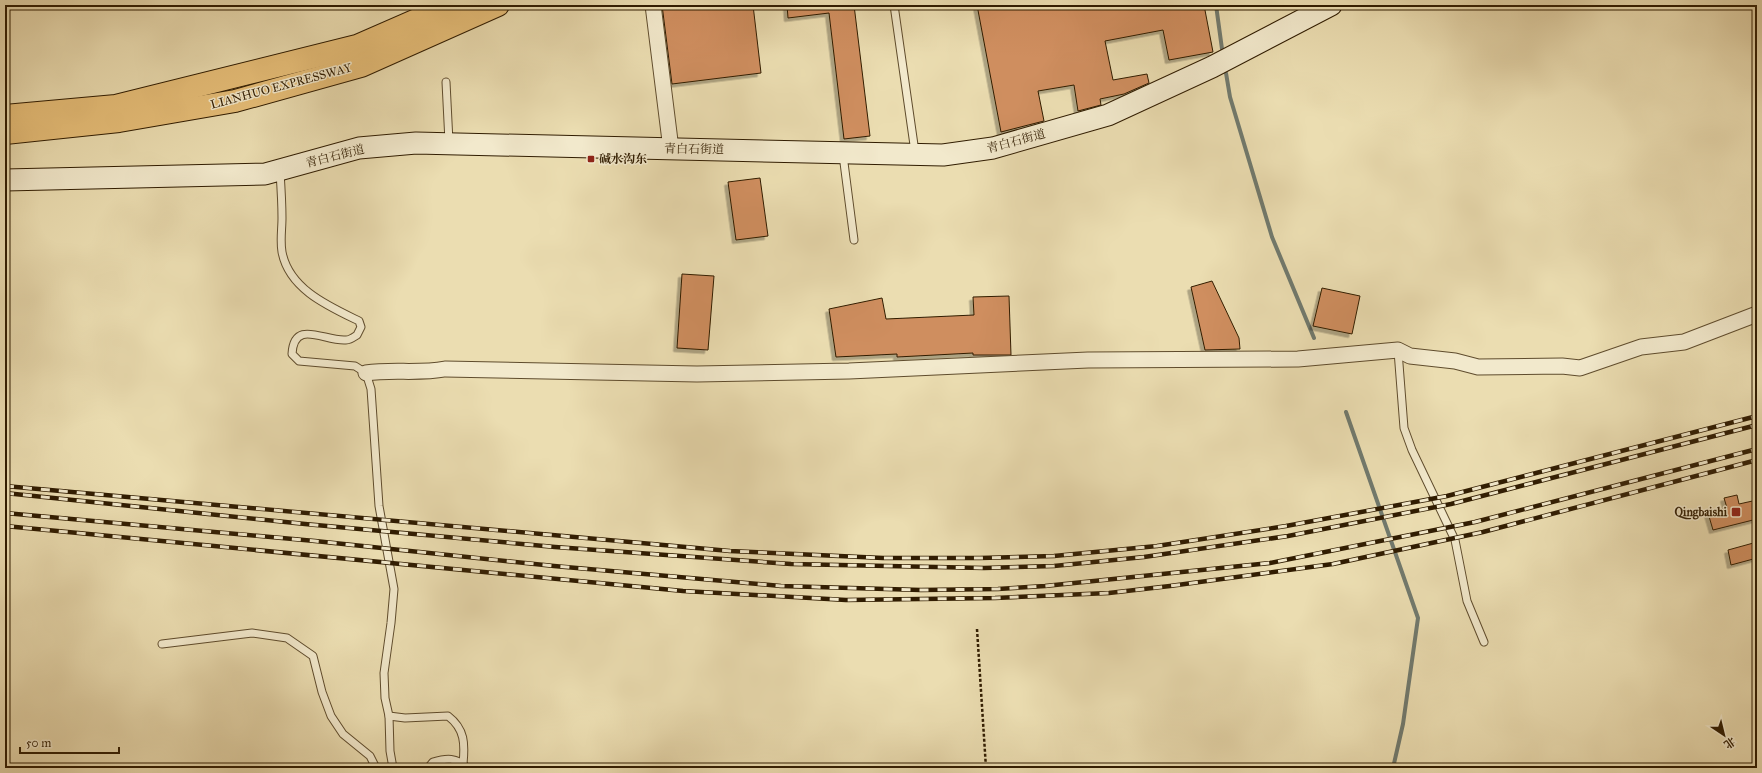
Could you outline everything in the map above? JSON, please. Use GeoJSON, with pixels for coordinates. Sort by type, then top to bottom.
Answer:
{"type":"FeatureCollection","features":[{"type":"Feature","properties":{"kind":"highway","name":"LIANHUO EXPRESSWAY"},"geometry":{"type":"LineString","coordinates":[[5,116],[124,104],[357,46],[451,5]]}},
{"type":"Feature","properties":{"kind":"highway","name":"LIANHUO EXPRESSWAY"},"geometry":{"type":"LineString","coordinates":[[5,133],[119,122],[235,100],[361,66],[498,5]]}},
{"type":"Feature","properties":{"kind":"street"},"geometry":{"type":"LineString","coordinates":[[653,5],[671,149]]}},
{"type":"Feature","properties":{"kind":"street","name":"青白石街道"},"geometry":{"type":"LineString","coordinates":[[5,180],[265,174],[359,148],[416,143],[943,155],[993,148],[1108,115],[1212,66],[1310,10],[1331,5]]}},
{"type":"Feature","properties":{"kind":"street"},"geometry":{"type":"LineString","coordinates":[[366,373],[377,371],[434,371],[446,369],[696,374],[849,371],[1088,360],[1298,359],[1398,350],[1410,356],[1455,361],[1478,367],[1562,366],[1580,368],[1641,347],[1684,342],[1757,314]]}},
{"type":"Feature","properties":{"kind":"lane"},"geometry":{"type":"LineString","coordinates":[[894,5],[915,154]]}},
{"type":"Feature","properties":{"kind":"lane"},"geometry":{"type":"LineString","coordinates":[[446,82],[449,144]]}},
{"type":"Feature","properties":{"kind":"lane"},"geometry":{"type":"LineString","coordinates":[[842,153],[854,240]]}},
{"type":"Feature","properties":{"kind":"lane"},"geometry":{"type":"LineString","coordinates":[[280,170],[282,251],[288,268],[299,284],[317,299],[359,321],[361,327],[357,335],[347,340],[304,333],[295,339],[292,344],[292,354],[299,361],[355,366],[366,373],[371,389],[379,506],[394,589],[384,673],[385,698],[390,716],[390,751],[393,768]]}},
{"type":"Feature","properties":{"kind":"lane"},"geometry":{"type":"LineString","coordinates":[[1398,350],[1404,428],[1412,450],[1455,540],[1467,601],[1484,642]]}},
{"type":"Feature","properties":{"kind":"lane"},"geometry":{"type":"LineString","coordinates":[[162,644],[252,633],[287,638],[313,656],[322,692],[331,716],[343,734],[370,756],[376,768]]}},
{"type":"Feature","properties":{"kind":"lane"},"geometry":{"type":"LineString","coordinates":[[390,716],[405,718],[448,716],[454,720],[461,733],[465,745],[465,766]]}},
{"type":"Feature","properties":{"kind":"lane"},"geometry":{"type":"LineString","coordinates":[[428,768],[433,762],[442,759],[453,759],[465,766]]}},
{"type":"Feature","properties":{"kind":"path"},"geometry":{"type":"LineString","coordinates":[[977,629],[986,768]]}},
{"type":"Feature","properties":{"kind":"path"},"geometry":{"type":"LineString","coordinates":[[303,768],[310,766]]}},
{"type":"Feature","properties":{"kind":"building"},"geometry":{"type":"Polygon","coordinates":[[[662,5],[753,5],[761,73],[672,84],[662,5]]]}},
{"type":"Feature","properties":{"kind":"building"},"geometry":{"type":"Polygon","coordinates":[[[787,5],[854,5],[870,136],[844,139],[829,13],[788,18],[787,5]]]}},
{"type":"Feature","properties":{"kind":"building"},"geometry":{"type":"Polygon","coordinates":[[[977,5],[1204,5],[1213,52],[1169,60],[1163,30],[1105,41],[1113,80],[1147,74],[1149,83],[1124,94],[1100,99],[1101,105],[1078,111],[1074,85],[1038,91],[1044,121],[1001,132],[977,5]]]}},
{"type":"Feature","properties":{"kind":"building"},"geometry":{"type":"Polygon","coordinates":[[[760,178],[768,236],[736,240],[728,182],[760,178]]]}},
{"type":"Feature","properties":{"kind":"building"},"geometry":{"type":"Polygon","coordinates":[[[682,274],[714,276],[708,350],[677,348],[682,274]]]}},
{"type":"Feature","properties":{"kind":"building"},"geometry":{"type":"Polygon","coordinates":[[[1212,281],[1239,338],[1240,349],[1205,350],[1191,287],[1212,281]]]}},
{"type":"Feature","properties":{"kind":"building"},"geometry":{"type":"Polygon","coordinates":[[[1322,288],[1360,296],[1352,334],[1313,326],[1322,288]]]}},
{"type":"Feature","properties":{"kind":"building"},"geometry":{"type":"Polygon","coordinates":[[[1009,296],[1011,355],[973,355],[973,353],[897,357],[897,354],[836,357],[829,309],[882,298],[886,319],[974,315],[973,297],[1009,296]]]}},
{"type":"Feature","properties":{"kind":"building"},"geometry":{"type":"Polygon","coordinates":[[[1737,495],[1739,504],[1757,500],[1757,519],[1713,530],[1708,513],[1727,508],[1724,498],[1737,495]]]}},
{"type":"Feature","properties":{"kind":"building"},"geometry":{"type":"Polygon","coordinates":[[[1757,542],[1757,558],[1731,565],[1728,550],[1757,542]]]}},
{"type":"Feature","properties":{"kind":"waterway"},"geometry":{"type":"LineString","coordinates":[[1216,5],[1222,49]]}},
{"type":"Feature","properties":{"kind":"waterway"},"geometry":{"type":"LineString","coordinates":[[1226,73],[1230,97],[1272,237],[1314,338]]}},
{"type":"Feature","properties":{"kind":"waterway"},"geometry":{"type":"LineString","coordinates":[[1346,412],[1418,618],[1403,724],[1393,768]]}},
{"type":"Feature","properties":{"kind":"railway"},"geometry":{"type":"LineString","coordinates":[[5,486],[730,551],[883,558],[1054,556],[1157,546],[1286,526],[1447,496],[1757,416]]}},
{"type":"Feature","properties":{"kind":"railway"},"geometry":{"type":"LineString","coordinates":[[5,493],[305,524],[555,547],[791,564],[984,568],[1054,566],[1144,557],[1288,536],[1451,504],[1757,425]]}},
{"type":"Feature","properties":{"kind":"railway"},"geometry":{"type":"LineString","coordinates":[[5,513],[315,541],[554,566],[781,586],[921,590],[998,589],[1045,586],[1270,563],[1475,522],[1757,449]]}},
{"type":"Feature","properties":{"kind":"railway"},"geometry":{"type":"LineString","coordinates":[[5,526],[683,591],[846,600],[995,598],[1109,593],[1333,564],[1483,532],[1757,460]]}},
{"type":"Feature","properties":{"kind":"place","name":"碱水沟东"},"geometry":{"type":"Point","coordinates":[591,159]}},
{"type":"Feature","properties":{"kind":"place","name":"Qingbaishi"},"geometry":{"type":"Point","coordinates":[1736,512]}}]}
